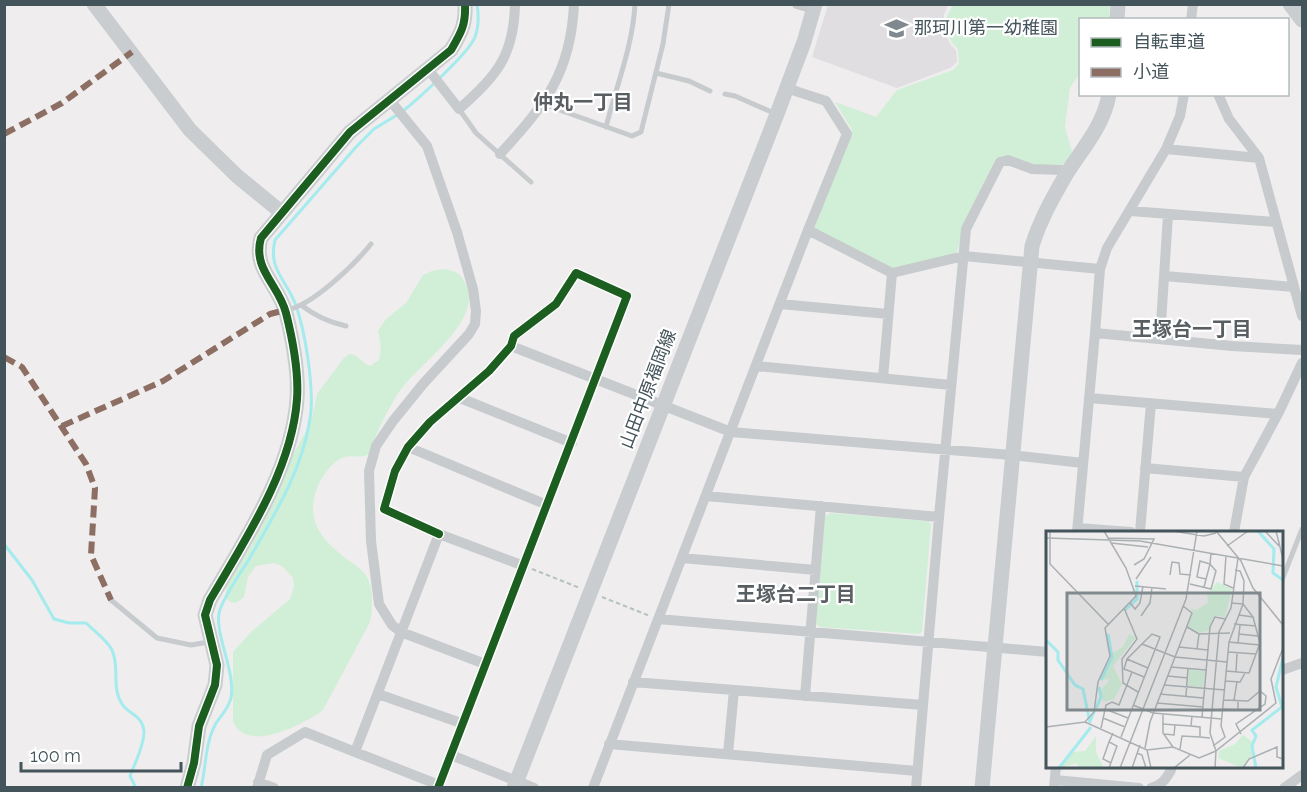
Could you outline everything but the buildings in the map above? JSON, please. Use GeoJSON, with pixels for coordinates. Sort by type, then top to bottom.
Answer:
{"type":"FeatureCollection","features":[{"type":"Feature","properties":{"kind":"street"},"geometry":{"type":"LineString","coordinates":[[94,4],[190,130],[237,176],[281,212]]}},
{"type":"Feature","properties":{"kind":"street"},"geometry":{"type":"LineString","coordinates":[[187,788],[194,763],[199,726],[215,685],[217,665],[205,615],[210,600],[259,518],[294,424],[297,398],[295,356],[286,310],[260,266],[257,250],[261,238],[351,132],[451,50],[465,20],[465,4]]}},
{"type":"Feature","properties":{"kind":"street"},"geometry":{"type":"LineString","coordinates":[[428,69],[459,109],[499,70],[508,52],[515,4]]}},
{"type":"Feature","properties":{"kind":"street"},"geometry":{"type":"LineString","coordinates":[[500,153],[543,104],[563,67],[573,25],[574,4]]}},
{"type":"Feature","properties":{"kind":"street"},"geometry":{"type":"LineString","coordinates":[[797,4],[814,7]]}},
{"type":"Feature","properties":{"kind":"street"},"geometry":{"type":"LineString","coordinates":[[1290,4],[1302,20]]}},
{"type":"Feature","properties":{"kind":"street","name":"山田中原福岡線"},"geometry":{"type":"LineString","coordinates":[[515,784],[777,114],[814,7]]}},
{"type":"Feature","properties":{"kind":"street"},"geometry":{"type":"LineString","coordinates":[[593,788],[847,134],[826,101],[786,88]]}},
{"type":"Feature","properties":{"kind":"street"},"geometry":{"type":"LineString","coordinates":[[982,788],[1032,246],[1039,222],[1100,124],[1107,96]]}},
{"type":"Feature","properties":{"kind":"street"},"geometry":{"type":"LineString","coordinates":[[1104,531],[1077,530],[1100,269],[1107,248],[1166,149],[1180,116],[1184,96]]}},
{"type":"Feature","properties":{"kind":"street"},"geometry":{"type":"LineString","coordinates":[[1219,96],[1229,119],[1258,159],[1302,316]]}},
{"type":"Feature","properties":{"kind":"street"},"geometry":{"type":"LineString","coordinates":[[389,99],[427,146],[457,232],[473,289],[476,311],[475,324],[469,334],[423,384],[376,446],[369,471],[371,541],[379,604],[392,625],[401,632],[485,664]]}},
{"type":"Feature","properties":{"kind":"street"},"geometry":{"type":"LineString","coordinates":[[1166,149],[1258,159]]}},
{"type":"Feature","properties":{"kind":"street"},"geometry":{"type":"LineString","coordinates":[[916,788],[966,229],[1000,162],[1008,160],[1032,169],[1061,170],[1067,174]]}},
{"type":"Feature","properties":{"kind":"street"},"geometry":{"type":"LineString","coordinates":[[1130,211],[1276,222]]}},
{"type":"Feature","properties":{"kind":"street"},"geometry":{"type":"LineString","coordinates":[[1160,339],[1168,214]]}},
{"type":"Feature","properties":{"kind":"street"},"geometry":{"type":"LineString","coordinates":[[808,230],[892,273],[964,256],[1100,269]]}},
{"type":"Feature","properties":{"kind":"street"},"geometry":{"type":"LineString","coordinates":[[274,788],[257,784],[267,755],[305,732],[438,786],[461,723],[524,566],[572,443],[627,296],[576,273],[556,304],[514,336],[511,346],[489,370],[430,422],[408,447],[395,471],[384,509],[439,534],[524,566]]}},
{"type":"Feature","properties":{"kind":"street"},"geometry":{"type":"LineString","coordinates":[[883,378],[892,273]]}},
{"type":"Feature","properties":{"kind":"street"},"geometry":{"type":"LineString","coordinates":[[1164,276],[1294,287]]}},
{"type":"Feature","properties":{"kind":"street"},"geometry":{"type":"LineString","coordinates":[[780,304],[888,314]]}},
{"type":"Feature","properties":{"kind":"street"},"geometry":{"type":"LineString","coordinates":[[1095,333],[1302,350]]}},
{"type":"Feature","properties":{"kind":"street"},"geometry":{"type":"LineString","coordinates":[[511,346],[731,432],[1083,463]]}},
{"type":"Feature","properties":{"kind":"street"},"geometry":{"type":"LineString","coordinates":[[1234,531],[1244,477],[1302,363]]}},
{"type":"Feature","properties":{"kind":"street"},"geometry":{"type":"LineString","coordinates":[[756,366],[951,385]]}},
{"type":"Feature","properties":{"kind":"street"},"geometry":{"type":"LineString","coordinates":[[459,398],[572,443]]}},
{"type":"Feature","properties":{"kind":"street"},"geometry":{"type":"LineString","coordinates":[[1089,398],[1278,414]]}},
{"type":"Feature","properties":{"kind":"street"},"geometry":{"type":"LineString","coordinates":[[1140,531],[1151,403]]}},
{"type":"Feature","properties":{"kind":"street"},"geometry":{"type":"LineString","coordinates":[[408,447],[547,505]]}},
{"type":"Feature","properties":{"kind":"street"},"geometry":{"type":"LineString","coordinates":[[1146,468],[1244,477]]}},
{"type":"Feature","properties":{"kind":"street"},"geometry":{"type":"LineString","coordinates":[[706,496],[939,517]]}},
{"type":"Feature","properties":{"kind":"street"},"geometry":{"type":"LineString","coordinates":[[805,696],[821,506]]}},
{"type":"Feature","properties":{"kind":"street"},"geometry":{"type":"LineString","coordinates":[[355,752],[439,534]]}},
{"type":"Feature","properties":{"kind":"street"},"geometry":{"type":"LineString","coordinates":[[682,558],[816,570]]}},
{"type":"Feature","properties":{"kind":"street"},"geometry":{"type":"LineString","coordinates":[[658,619],[1046,652]]}},
{"type":"Feature","properties":{"kind":"street"},"geometry":{"type":"LineString","coordinates":[[1283,668],[1302,663]]}},
{"type":"Feature","properties":{"kind":"street"},"geometry":{"type":"LineString","coordinates":[[633,682],[923,705]]}},
{"type":"Feature","properties":{"kind":"street"},"geometry":{"type":"LineString","coordinates":[[728,754],[734,690]]}},
{"type":"Feature","properties":{"kind":"street"},"geometry":{"type":"LineString","coordinates":[[378,694],[461,723]]}},
{"type":"Feature","properties":{"kind":"street"},"geometry":{"type":"LineString","coordinates":[[609,744],[917,771]]}},
{"type":"Feature","properties":{"kind":"street"},"geometry":{"type":"LineString","coordinates":[[451,755],[515,784],[534,788]]}},
{"type":"Feature","properties":{"kind":"street"},"geometry":{"type":"LineString","coordinates":[[1056,768],[1055,784],[1139,788]]}},
{"type":"Feature","properties":{"kind":"street"},"geometry":{"type":"LineString","coordinates":[[1152,788],[1160,786],[1172,768]]}},
{"type":"Feature","properties":{"kind":"street"},"geometry":{"type":"LineString","coordinates":[[1284,788],[1302,775]]}},
{"type":"Feature","properties":{"kind":"lane"},"geometry":{"type":"LineString","coordinates":[[606,127],[635,4]]}},
{"type":"Feature","properties":{"kind":"lane"},"geometry":{"type":"LineString","coordinates":[[543,104],[632,136],[641,132],[667,24],[669,4]]}},
{"type":"Feature","properties":{"kind":"lane"},"geometry":{"type":"LineString","coordinates":[[656,73],[689,81],[710,91]]}},
{"type":"Feature","properties":{"kind":"lane"},"geometry":{"type":"LineString","coordinates":[[724,94],[735,96],[777,114]]}},
{"type":"Feature","properties":{"kind":"lane"},"geometry":{"type":"LineString","coordinates":[[459,109],[476,133],[531,182]]}},
{"type":"Feature","properties":{"kind":"lane"},"geometry":{"type":"LineString","coordinates":[[286,310],[301,305],[350,269],[371,244]]}},
{"type":"Feature","properties":{"kind":"lane"},"geometry":{"type":"LineString","coordinates":[[301,305],[313,315],[329,323],[346,326]]}},
{"type":"Feature","properties":{"kind":"lane"},"geometry":{"type":"LineString","coordinates":[[1283,575],[1302,529]]}},
{"type":"Feature","properties":{"kind":"lane"},"geometry":{"type":"LineString","coordinates":[[111,600],[157,638],[191,645],[210,642]]}},
{"type":"Feature","properties":{"kind":"shaded area"},"geometry":{"type":"Polygon","coordinates":[[[828,5],[948,5],[944,15],[944,30],[950,44],[956,50],[957,62],[950,68],[897,88],[812,57],[828,5]]]}},
{"type":"Feature","properties":{"kind":"green space"},"geometry":{"type":"Polygon","coordinates":[[[953,5],[1110,5],[1109,18],[1079,18],[1079,74],[1070,88],[1065,127],[1072,152],[1066,162],[1062,165],[1038,166],[1006,156],[995,160],[964,223],[957,253],[895,269],[814,229],[852,130],[835,102],[876,117],[897,90],[953,70],[959,64],[958,49],[952,43],[947,31],[947,16],[953,5]]]}},
{"type":"Feature","properties":{"kind":"green space"},"geometry":{"type":"Polygon","coordinates":[[[443,269],[458,274],[467,287],[469,301],[456,330],[397,395],[369,454],[338,460],[324,475],[315,494],[314,516],[321,534],[334,549],[361,569],[368,579],[372,598],[369,624],[323,710],[286,730],[261,736],[250,736],[240,731],[233,722],[233,652],[251,632],[290,599],[294,587],[293,578],[282,566],[274,563],[256,566],[248,577],[244,597],[236,603],[230,602],[225,597],[227,584],[251,546],[283,472],[305,433],[312,418],[317,394],[349,354],[355,355],[370,366],[379,360],[381,348],[378,331],[386,319],[406,303],[423,275],[443,269]]]}},
{"type":"Feature","properties":{"kind":"green space"},"geometry":{"type":"Polygon","coordinates":[[[831,513],[928,521],[931,524],[922,631],[919,634],[820,627],[816,624],[825,516],[831,513]]]}},
{"type":"Feature","properties":{"kind":"waterway"},"geometry":{"type":"LineString","coordinates":[[403,111],[442,76],[471,44],[478,25],[477,4]]}},
{"type":"Feature","properties":{"kind":"waterway"},"geometry":{"type":"LineString","coordinates":[[201,788],[207,748],[212,732],[231,698],[231,677],[220,632],[219,613],[227,594],[248,561],[296,470],[308,431],[311,411],[305,341],[295,303],[276,266],[273,250],[275,240],[356,147],[374,129],[397,115]]}},
{"type":"Feature","properties":{"kind":"waterway"},"geometry":{"type":"LineString","coordinates":[[4,544],[32,580],[54,619],[69,623],[86,623],[110,646],[114,657],[119,697],[122,704],[138,718],[143,726],[143,743],[130,776],[136,788]]}},
{"type":"Feature","properties":{"kind":"marked path"},"geometry":{"type":"LineString","coordinates":[[4,134],[62,103],[132,52]]}},
{"type":"Feature","properties":{"kind":"marked path"},"geometry":{"type":"LineString","coordinates":[[62,426],[163,381],[270,314],[286,310]]}},
{"type":"Feature","properties":{"kind":"marked path"},"geometry":{"type":"LineString","coordinates":[[4,357],[22,367],[86,464],[95,488],[91,555],[111,600]]}},
{"type":"Feature","properties":{"kind":"cycle path"},"geometry":{"type":"LineString","coordinates":[[187,788],[194,763],[199,726],[215,685],[217,665],[205,615],[210,600],[252,529],[277,478],[293,426],[297,399],[296,367],[289,324],[283,303],[260,259],[261,238],[350,132],[451,50],[462,28],[465,4]]}},
{"type":"Feature","properties":{"kind":"cycle path"},"geometry":{"type":"LineString","coordinates":[[438,788],[627,296],[576,273],[556,304],[514,336],[511,346],[489,371],[430,422],[408,447],[395,471],[384,509],[439,534]]}},
{"type":"Feature","properties":{"kind":"place","name":"那珂川第一幼稚園"},"geometry":{"type":"Point","coordinates":[896,28]}},
{"type":"Feature","properties":{"kind":"district","name":"仲丸一丁目"},"geometry":{"type":"Point","coordinates":[583,102]}},
{"type":"Feature","properties":{"kind":"district","name":"王塚台一丁目"},"geometry":{"type":"Point","coordinates":[1192,329]}},
{"type":"Feature","properties":{"kind":"district","name":"王塚台二丁目"},"geometry":{"type":"Point","coordinates":[796,594]}}]}
